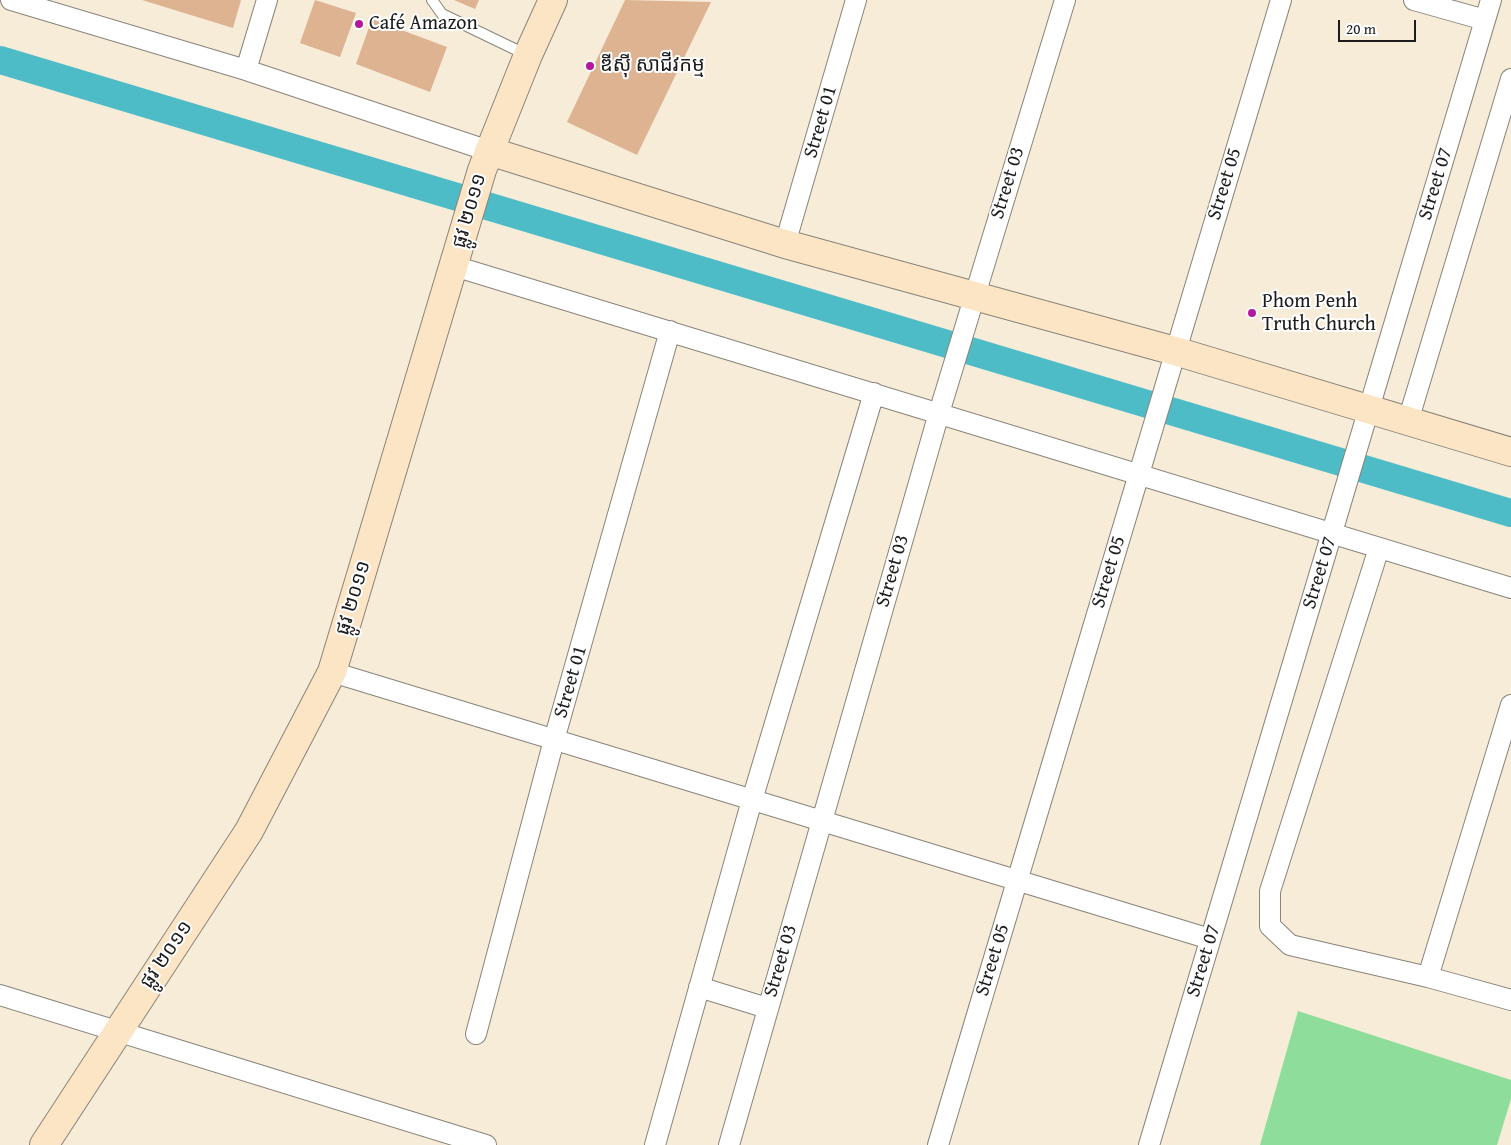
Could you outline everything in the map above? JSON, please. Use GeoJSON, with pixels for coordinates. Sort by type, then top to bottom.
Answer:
{"type":"FeatureCollection","features":[{"type":"Feature","properties":{"kind":"street"},"geometry":{"type":"LineString","coordinates":[[11,0],[246,70],[485,160],[785,244],[972,302],[1366,419],[1408,421],[1511,452]]}},
{"type":"Feature","properties":{"kind":"street"},"geometry":{"type":"LineString","coordinates":[[246,70],[267,0]]}},
{"type":"Feature","properties":{"kind":"street","name":"ផ្លូវ ២០១១"},"geometry":{"type":"LineString","coordinates":[[44,1145],[249,831],[332,672],[485,160],[553,0]]}},
{"type":"Feature","properties":{"kind":"street","name":"Street 01"},"geometry":{"type":"LineString","coordinates":[[785,244],[856,0]]}},
{"type":"Feature","properties":{"kind":"street","name":"Street 03"},"geometry":{"type":"LineString","coordinates":[[729,1145],[820,821],[940,408],[1064,0]]}},
{"type":"Feature","properties":{"kind":"street","name":"Street 05"},"geometry":{"type":"LineString","coordinates":[[938,1145],[1281,0]]}},
{"type":"Feature","properties":{"kind":"street"},"geometry":{"type":"LineString","coordinates":[[1414,0],[1484,20]]}},
{"type":"Feature","properties":{"kind":"street","name":"Street 07"},"geometry":{"type":"LineString","coordinates":[[1149,1145],[1491,0]]}},
{"type":"Feature","properties":{"kind":"street"},"geometry":{"type":"LineString","coordinates":[[1408,421],[1511,79]]}},
{"type":"Feature","properties":{"kind":"street"},"geometry":{"type":"LineString","coordinates":[[457,258],[670,332],[874,393],[940,408],[1140,468],[1379,548],[1511,588]]}},
{"type":"Feature","properties":{"kind":"street","name":"Street 01"},"geometry":{"type":"LineString","coordinates":[[476,1034],[554,740],[670,332]]}},
{"type":"Feature","properties":{"kind":"street"},"geometry":{"type":"LineString","coordinates":[[655,1145],[752,800],[874,393]]}},
{"type":"Feature","properties":{"kind":"street"},"geometry":{"type":"LineString","coordinates":[[1379,548],[1270,891],[1270,926],[1290,945],[1428,977],[1511,1000]]}},
{"type":"Feature","properties":{"kind":"street"},"geometry":{"type":"LineString","coordinates":[[332,672],[1210,940]]}},
{"type":"Feature","properties":{"kind":"street"},"geometry":{"type":"LineString","coordinates":[[1428,977],[1511,705]]}},
{"type":"Feature","properties":{"kind":"street"},"geometry":{"type":"LineString","coordinates":[[698,987],[768,1008]]}},
{"type":"Feature","properties":{"kind":"street"},"geometry":{"type":"LineString","coordinates":[[0,995],[486,1145]]}},
{"type":"Feature","properties":{"kind":"lane"},"geometry":{"type":"LineString","coordinates":[[432,0],[442,14],[528,55]]}},
{"type":"Feature","properties":{"kind":"green space"},"geometry":{"type":"Polygon","coordinates":[[[1298,1011],[1511,1080],[1511,1099],[1497,1145],[1260,1145],[1298,1011]]]}},
{"type":"Feature","properties":{"kind":"building"},"geometry":{"type":"Polygon","coordinates":[[[142,0],[241,0],[233,28],[142,0]]]}},
{"type":"Feature","properties":{"kind":"building"},"geometry":{"type":"Polygon","coordinates":[[[315,0],[356,13],[340,57],[300,43],[315,0]]]}},
{"type":"Feature","properties":{"kind":"building"},"geometry":{"type":"Polygon","coordinates":[[[454,0],[479,0],[475,9],[454,0]]]}},
{"type":"Feature","properties":{"kind":"building"},"geometry":{"type":"Polygon","coordinates":[[[625,0],[711,2],[637,155],[567,122],[625,0]]]}},
{"type":"Feature","properties":{"kind":"building"},"geometry":{"type":"Polygon","coordinates":[[[372,19],[447,47],[430,92],[356,64],[372,19]]]}},
{"type":"Feature","properties":{"kind":"waterway"},"geometry":{"type":"LineString","coordinates":[[0,60],[1511,513]]}},
{"type":"Feature","properties":{"kind":"place","name":"Café Amazon"},"geometry":{"type":"Point","coordinates":[359,24]}},
{"type":"Feature","properties":{"kind":"place","name":"ឌីស៊ី សាជីវកម្ម"},"geometry":{"type":"Point","coordinates":[590,66]}},
{"type":"Feature","properties":{"kind":"place","name":"Phom Penh Truth Church"},"geometry":{"type":"Point","coordinates":[1252,313]}}]}
